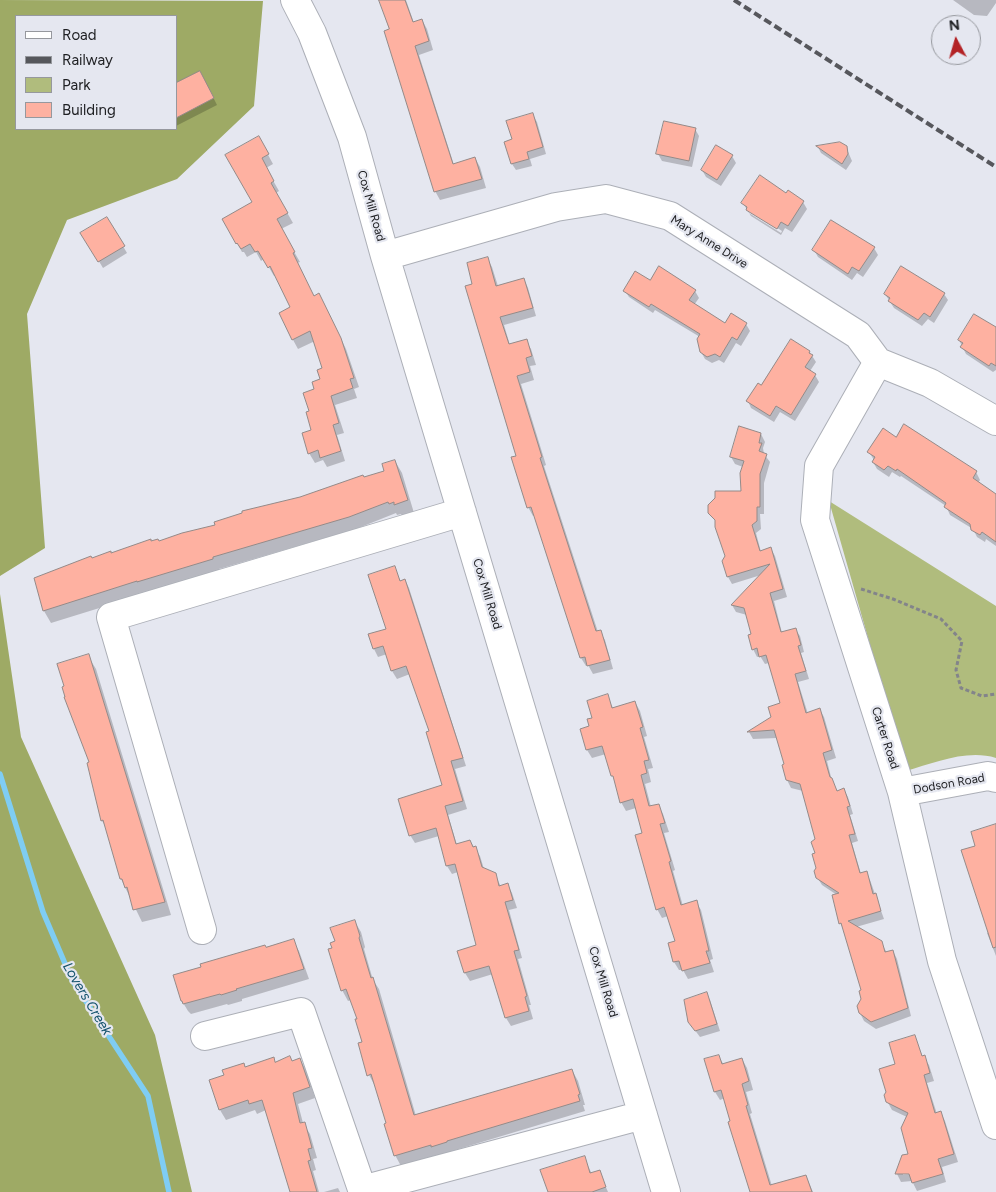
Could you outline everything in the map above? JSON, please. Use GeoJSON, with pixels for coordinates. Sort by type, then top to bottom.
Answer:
{"type":"FeatureCollection","features":[{"type":"Feature","properties":{"kind":"street","name":"Cox Mill Road"},"geometry":{"type":"LineString","coordinates":[[295,0],[312,33],[352,137],[385,256],[666,1192]]}},
{"type":"Feature","properties":{"kind":"street","name":"Mary Anne Drive"},"geometry":{"type":"LineString","coordinates":[[385,256],[556,206],[606,199],[670,216],[858,335],[878,362]]}},
{"type":"Feature","properties":{"kind":"street"},"geometry":{"type":"LineString","coordinates":[[878,362],[930,382],[996,421]]}},
{"type":"Feature","properties":{"kind":"street","name":"Carter Road"},"geometry":{"type":"LineString","coordinates":[[878,362],[819,466],[815,520],[902,792],[942,961],[996,1125]]}},
{"type":"Feature","properties":{"kind":"street"},"geometry":{"type":"LineString","coordinates":[[202,930],[111,618],[462,512]]}},
{"type":"Feature","properties":{"kind":"street","name":"Dodson Road"},"geometry":{"type":"LineString","coordinates":[[902,792],[988,776],[996,778]]}},
{"type":"Feature","properties":{"kind":"street"},"geometry":{"type":"LineString","coordinates":[[205,1036],[301,1012],[363,1191],[643,1115]]}},
{"type":"Feature","properties":{"kind":"path"},"geometry":{"type":"LineString","coordinates":[[835,580],[893,599],[941,619],[962,641],[956,670],[961,688],[982,696],[996,694]]}},
{"type":"Feature","properties":{"kind":"green space"},"geometry":{"type":"Polygon","coordinates":[[[0,0],[263,1],[254,106],[177,179],[67,220],[27,314],[45,548],[0,576],[0,0]]]}},
{"type":"Feature","properties":{"kind":"green space"},"geometry":{"type":"Polygon","coordinates":[[[829,501],[996,606],[996,758],[974,755],[962,756],[906,771],[829,501]]]}},
{"type":"Feature","properties":{"kind":"green space"},"geometry":{"type":"Polygon","coordinates":[[[0,594],[21,737],[155,1035],[192,1192],[0,1192],[0,594]]]}},
{"type":"Feature","properties":{"kind":"building"},"geometry":{"type":"Polygon","coordinates":[[[379,0],[405,0],[413,22],[422,19],[429,41],[415,46],[453,164],[475,157],[482,179],[434,192],[384,31],[389,29],[379,0]]]}},
{"type":"Feature","properties":{"kind":"building"},"geometry":{"type":"Polygon","coordinates":[[[200,71],[214,98],[178,117],[178,82],[200,71]]]}},
{"type":"Feature","properties":{"kind":"building"},"geometry":{"type":"Polygon","coordinates":[[[533,113],[543,147],[527,152],[529,159],[511,164],[504,142],[512,139],[506,121],[533,113]]]}},
{"type":"Feature","properties":{"kind":"building"},"geometry":{"type":"Polygon","coordinates":[[[664,121],[696,128],[689,161],[656,154],[664,121]]]}},
{"type":"Feature","properties":{"kind":"building"},"geometry":{"type":"Polygon","coordinates":[[[259,136],[269,154],[262,158],[274,181],[271,183],[288,213],[277,219],[295,252],[293,253],[314,296],[319,293],[341,338],[354,378],[350,379],[353,388],[331,396],[339,423],[333,425],[341,451],[320,458],[318,450],[308,454],[302,433],[311,430],[306,412],[309,411],[303,393],[314,389],[312,382],[320,379],[317,370],[322,368],[310,331],[292,340],[279,313],[290,307],[270,266],[268,268],[258,251],[255,252],[250,244],[241,249],[236,244],[222,219],[252,202],[225,155],[259,136]]]}},
{"type":"Feature","properties":{"kind":"building"},"geometry":{"type":"Polygon","coordinates":[[[840,142],[847,146],[848,154],[842,164],[816,146],[840,142]]]}},
{"type":"Feature","properties":{"kind":"building"},"geometry":{"type":"Polygon","coordinates":[[[716,145],[733,155],[717,180],[701,170],[716,145]]]}},
{"type":"Feature","properties":{"kind":"building"},"geometry":{"type":"Polygon","coordinates":[[[760,175],[786,193],[788,190],[804,201],[788,226],[781,222],[777,229],[746,210],[747,207],[741,203],[760,175]]]}},
{"type":"Feature","properties":{"kind":"building"},"geometry":{"type":"Polygon","coordinates":[[[107,217],[125,246],[98,262],[80,233],[107,217]]]}},
{"type":"Feature","properties":{"kind":"building"},"geometry":{"type":"Polygon","coordinates":[[[831,220],[875,247],[859,271],[852,267],[848,274],[812,250],[831,220]]]}},
{"type":"Feature","properties":{"kind":"building"},"geometry":{"type":"Polygon","coordinates":[[[488,257],[496,286],[524,278],[533,308],[500,317],[509,344],[527,339],[532,356],[526,358],[530,372],[517,376],[542,457],[540,458],[596,631],[601,630],[610,660],[587,666],[585,657],[580,658],[531,507],[527,508],[511,457],[516,456],[465,286],[472,284],[467,263],[488,257]]]}},
{"type":"Feature","properties":{"kind":"building"},"geometry":{"type":"Polygon","coordinates":[[[659,266],[696,290],[689,300],[725,323],[731,313],[747,323],[737,340],[732,337],[720,357],[715,354],[707,357],[700,352],[697,339],[700,334],[651,304],[649,307],[623,291],[635,271],[650,280],[659,266]]]}},
{"type":"Feature","properties":{"kind":"building"},"geometry":{"type":"Polygon","coordinates":[[[901,266],[945,293],[930,317],[924,313],[918,320],[888,301],[890,298],[884,294],[901,266]]]}},
{"type":"Feature","properties":{"kind":"building"},"geometry":{"type":"Polygon","coordinates":[[[974,314],[996,327],[996,366],[991,363],[989,366],[960,347],[963,343],[958,340],[974,314]]]}},
{"type":"Feature","properties":{"kind":"building"},"geometry":{"type":"Polygon","coordinates":[[[791,339],[813,355],[805,367],[816,374],[791,415],[776,406],[770,416],[746,401],[758,383],[761,385],[791,339]]]}},
{"type":"Feature","properties":{"kind":"building"},"geometry":{"type":"Polygon","coordinates":[[[904,424],[977,471],[973,478],[996,494],[996,542],[982,532],[980,535],[971,530],[970,524],[944,507],[946,503],[897,469],[896,471],[888,466],[884,470],[872,462],[875,457],[867,452],[883,428],[896,437],[904,424]]]}},
{"type":"Feature","properties":{"kind":"building"},"geometry":{"type":"Polygon","coordinates":[[[739,426],[761,433],[759,443],[762,443],[759,451],[767,454],[760,474],[760,507],[757,507],[757,521],[752,525],[760,551],[771,547],[783,589],[770,593],[781,632],[796,628],[801,645],[798,646],[806,671],[795,674],[806,713],[820,708],[832,750],[823,753],[830,777],[837,791],[844,788],[850,806],[847,807],[855,834],[849,835],[860,873],[867,871],[873,894],[876,893],[881,911],[848,921],[882,941],[885,952],[893,950],[908,1008],[871,1022],[859,1013],[857,1006],[861,999],[859,991],[861,990],[841,923],[839,924],[832,895],[839,893],[816,878],[814,871],[816,868],[812,854],[815,853],[811,842],[815,839],[800,784],[786,780],[782,765],[784,764],[774,730],[747,732],[771,717],[768,707],[780,703],[766,655],[759,657],[757,648],[752,650],[748,635],[751,634],[744,608],[731,605],[770,564],[727,577],[722,561],[725,556],[715,527],[715,520],[708,513],[708,505],[715,498],[715,491],[741,491],[740,473],[744,461],[730,457],[739,426]]]}},
{"type":"Feature","properties":{"kind":"building"},"geometry":{"type":"Polygon","coordinates":[[[395,460],[408,500],[394,505],[394,502],[389,504],[388,502],[349,517],[213,557],[213,559],[43,611],[34,578],[91,556],[92,558],[151,539],[151,541],[158,539],[159,541],[215,525],[214,522],[242,513],[242,511],[300,497],[363,475],[364,477],[384,471],[382,464],[395,460]]]}},
{"type":"Feature","properties":{"kind":"building"},"geometry":{"type":"Polygon","coordinates":[[[395,566],[400,581],[405,579],[463,758],[451,761],[463,801],[445,806],[456,844],[470,840],[473,847],[476,846],[482,867],[496,873],[499,886],[508,883],[513,900],[505,902],[519,950],[514,951],[527,996],[525,997],[529,1011],[505,1018],[489,966],[464,973],[457,951],[476,945],[455,864],[446,866],[436,828],[409,836],[398,799],[442,785],[426,732],[429,731],[406,666],[391,671],[383,646],[373,649],[368,634],[386,629],[368,575],[395,566]]]}},
{"type":"Feature","properties":{"kind":"building"},"geometry":{"type":"Polygon","coordinates":[[[89,654],[165,902],[133,910],[127,887],[125,888],[122,879],[120,879],[103,820],[101,821],[87,763],[89,762],[64,697],[62,687],[64,686],[57,664],[89,654]]]}},
{"type":"Feature","properties":{"kind":"building"},"geometry":{"type":"Polygon","coordinates":[[[608,694],[612,708],[635,701],[643,727],[640,728],[649,760],[644,761],[647,773],[641,775],[649,806],[659,804],[665,823],[660,824],[681,905],[697,900],[710,963],[682,971],[679,961],[673,962],[668,943],[675,941],[664,907],[656,910],[635,835],[642,833],[633,799],[620,803],[602,746],[586,750],[580,729],[589,726],[587,719],[592,718],[587,701],[608,694]]]}},
{"type":"Feature","properties":{"kind":"building"},"geometry":{"type":"Polygon","coordinates":[[[996,824],[996,947],[993,948],[961,850],[975,846],[971,832],[996,824]]]}},
{"type":"Feature","properties":{"kind":"building"},"geometry":{"type":"Polygon","coordinates":[[[355,920],[414,1115],[572,1069],[580,1094],[578,1095],[580,1101],[431,1147],[431,1145],[394,1156],[371,1074],[367,1076],[358,1043],[362,1042],[355,1019],[357,1019],[346,989],[341,991],[328,949],[332,948],[330,943],[335,941],[330,928],[355,920]]]}},
{"type":"Feature","properties":{"kind":"building"},"geometry":{"type":"Polygon","coordinates":[[[294,939],[304,969],[221,995],[183,1004],[181,1001],[173,975],[201,967],[200,964],[265,945],[266,947],[294,939]]]}},
{"type":"Feature","properties":{"kind":"building"},"geometry":{"type":"Polygon","coordinates":[[[707,992],[717,1024],[695,1031],[688,1022],[684,1000],[707,992]]]}},
{"type":"Feature","properties":{"kind":"building"},"geometry":{"type":"Polygon","coordinates":[[[915,1035],[922,1056],[925,1055],[930,1073],[924,1075],[935,1113],[941,1111],[954,1154],[938,1159],[943,1174],[912,1183],[909,1174],[895,1174],[902,1155],[908,1154],[901,1128],[908,1113],[886,1102],[884,1095],[886,1092],[879,1069],[895,1064],[889,1043],[915,1035]]]}},
{"type":"Feature","properties":{"kind":"building"},"geometry":{"type":"Polygon","coordinates":[[[719,1055],[722,1064],[742,1058],[749,1081],[742,1084],[748,1105],[746,1106],[770,1185],[806,1175],[812,1192],[750,1192],[728,1122],[730,1121],[721,1090],[714,1092],[704,1059],[719,1055]]]}},
{"type":"Feature","properties":{"kind":"building"},"geometry":{"type":"Polygon","coordinates":[[[290,1056],[292,1061],[300,1058],[310,1087],[293,1093],[300,1123],[305,1122],[312,1148],[308,1149],[311,1160],[308,1161],[317,1192],[290,1192],[262,1100],[249,1104],[248,1100],[219,1110],[209,1080],[224,1075],[222,1070],[244,1063],[245,1067],[274,1057],[275,1062],[290,1056]]]}},
{"type":"Feature","properties":{"kind":"building"},"geometry":{"type":"Polygon","coordinates":[[[585,1156],[590,1173],[600,1170],[606,1187],[592,1192],[548,1192],[540,1170],[585,1156]]]}},
{"type":"Feature","properties":{"kind":"waterway","name":"Lovers Creek"},"geometry":{"type":"LineString","coordinates":[[0,774],[43,912],[72,980],[148,1096],[169,1192]]}},
{"type":"Feature","properties":{"kind":"railway"},"geometry":{"type":"LineString","coordinates":[[734,0],[996,167]]}}]}
